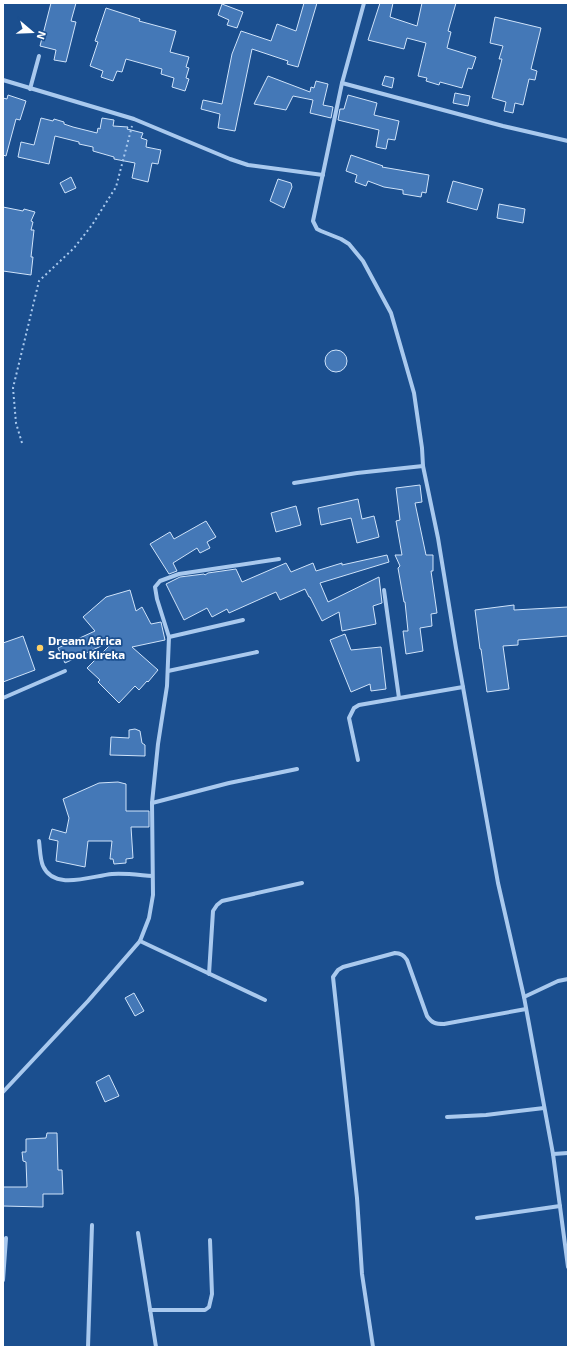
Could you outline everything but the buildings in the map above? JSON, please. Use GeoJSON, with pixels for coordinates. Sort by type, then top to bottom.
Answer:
{"type":"FeatureCollection","features":[{"type":"Feature","properties":{"kind":"street"},"geometry":{"type":"LineString","coordinates":[[364,3],[342,82],[313,221],[321,231],[341,239],[356,251],[391,313],[414,393],[422,448],[423,466],[438,538],[498,883],[524,996],[553,1154],[568,1267]]}},
{"type":"Feature","properties":{"kind":"street"},"geometry":{"type":"LineString","coordinates":[[30,89],[39,56]]}},
{"type":"Feature","properties":{"kind":"street"},"geometry":{"type":"LineString","coordinates":[[3,80],[134,119],[248,165],[323,175]]}},
{"type":"Feature","properties":{"kind":"street"},"geometry":{"type":"LineString","coordinates":[[342,82],[503,126],[568,141]]}},
{"type":"Feature","properties":{"kind":"street"},"geometry":{"type":"LineString","coordinates":[[294,484],[357,473],[423,466]]}},
{"type":"Feature","properties":{"kind":"street"},"geometry":{"type":"LineString","coordinates":[[3,1092],[88,1001],[140,941],[149,918],[153,895],[152,803],[158,744],[167,686],[169,637],[157,599],[155,587],[160,581],[179,574],[279,558]]}},
{"type":"Feature","properties":{"kind":"street"},"geometry":{"type":"LineString","coordinates":[[384,590],[399,698]]}},
{"type":"Feature","properties":{"kind":"street"},"geometry":{"type":"LineString","coordinates":[[169,637],[243,620]]}},
{"type":"Feature","properties":{"kind":"street"},"geometry":{"type":"LineString","coordinates":[[168,671],[257,652]]}},
{"type":"Feature","properties":{"kind":"street"},"geometry":{"type":"LineString","coordinates":[[3,698],[65,671]]}},
{"type":"Feature","properties":{"kind":"street"},"geometry":{"type":"LineString","coordinates":[[358,760],[349,718],[354,708],[359,705],[463,688]]}},
{"type":"Feature","properties":{"kind":"street"},"geometry":{"type":"LineString","coordinates":[[152,803],[229,783],[297,769]]}},
{"type":"Feature","properties":{"kind":"street"},"geometry":{"type":"LineString","coordinates":[[39,841],[42,865],[54,878],[73,881],[112,874],[152,876]]}},
{"type":"Feature","properties":{"kind":"street"},"geometry":{"type":"LineString","coordinates":[[209,974],[213,911],[217,904],[222,900],[302,883]]}},
{"type":"Feature","properties":{"kind":"street"},"geometry":{"type":"LineString","coordinates":[[140,941],[265,1000]]}},
{"type":"Feature","properties":{"kind":"street"},"geometry":{"type":"LineString","coordinates":[[373,1347],[362,1274],[354,1168],[333,977],[338,970],[343,967],[395,952],[400,953],[407,960],[427,1016],[436,1024],[444,1024],[526,1009]]}},
{"type":"Feature","properties":{"kind":"street"},"geometry":{"type":"LineString","coordinates":[[524,996],[558,981],[568,979]]}},
{"type":"Feature","properties":{"kind":"street"},"geometry":{"type":"LineString","coordinates":[[447,1117],[486,1115],[544,1108]]}},
{"type":"Feature","properties":{"kind":"street"},"geometry":{"type":"LineString","coordinates":[[553,1154],[568,1153]]}},
{"type":"Feature","properties":{"kind":"street"},"geometry":{"type":"LineString","coordinates":[[477,1218],[560,1206]]}},
{"type":"Feature","properties":{"kind":"street"},"geometry":{"type":"LineString","coordinates":[[88,1347],[92,1225]]}},
{"type":"Feature","properties":{"kind":"street"},"geometry":{"type":"LineString","coordinates":[[138,1233],[156,1347]]}},
{"type":"Feature","properties":{"kind":"street"},"geometry":{"type":"LineString","coordinates":[[3,1280],[6,1238]]}},
{"type":"Feature","properties":{"kind":"street"},"geometry":{"type":"LineString","coordinates":[[150,1310],[205,1310],[209,1307],[212,1294],[210,1240]]}},
{"type":"Feature","properties":{"kind":"path"},"geometry":{"type":"LineString","coordinates":[[22,443],[16,423],[13,388],[39,281],[74,248],[92,225],[116,187],[134,119]]}},
{"type":"Feature","properties":{"kind":"place","name":"Dream Africa School Kireka"},"geometry":{"type":"Point","coordinates":[40,648]}}]}
